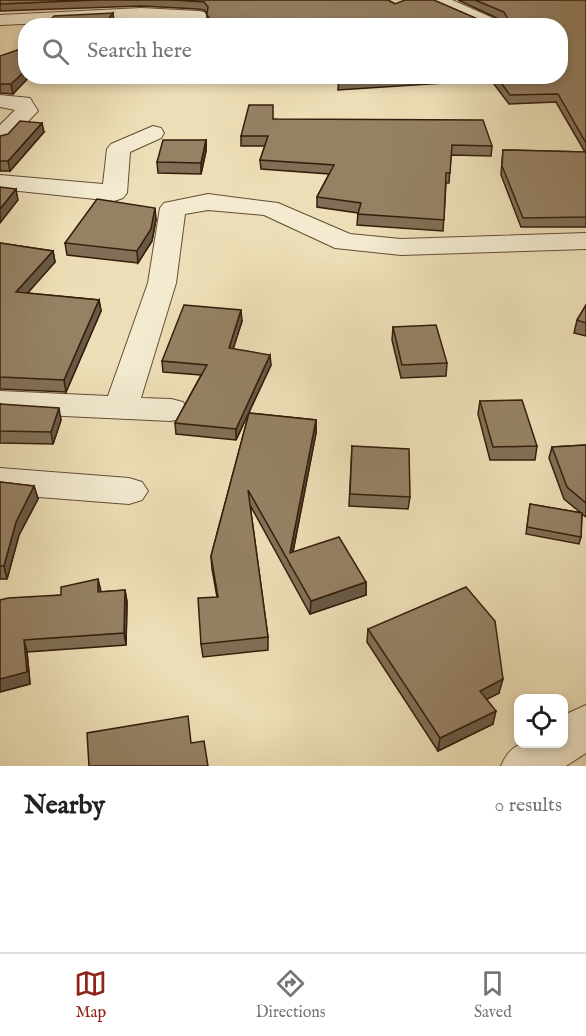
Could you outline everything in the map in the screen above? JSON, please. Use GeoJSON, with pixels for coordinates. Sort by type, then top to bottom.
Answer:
{"type":"FeatureCollection","features":[{"type":"Feature","properties":{"kind":"street"},"geometry":{"type":"LineString","coordinates":[[437,0],[478,18]]}},
{"type":"Feature","properties":{"kind":"street"},"geometry":{"type":"LineString","coordinates":[[23,18],[147,7],[198,16],[197,18]]}},
{"type":"Feature","properties":{"kind":"street"},"geometry":{"type":"LineString","coordinates":[[0,20],[18,18]]}},
{"type":"Feature","properties":{"kind":"street"},"geometry":{"type":"LineString","coordinates":[[0,101],[22,104],[27,111],[0,137]]}},
{"type":"Feature","properties":{"kind":"street"},"geometry":{"type":"LineString","coordinates":[[0,182],[114,193],[119,149],[153,133]]}},
{"type":"Feature","properties":{"kind":"street"},"geometry":{"type":"LineString","coordinates":[[121,407],[162,283],[172,208],[208,202],[269,208],[345,242],[401,247],[586,241]]}},
{"type":"Feature","properties":{"kind":"street"},"geometry":{"type":"LineString","coordinates":[[0,402],[171,410]]}},
{"type":"Feature","properties":{"kind":"street"},"geometry":{"type":"LineString","coordinates":[[0,481],[129,491]]}},
{"type":"Feature","properties":{"kind":"street"},"geometry":{"type":"LineString","coordinates":[[568,738],[586,726]]}},
{"type":"Feature","properties":{"kind":"street"},"geometry":{"type":"LineString","coordinates":[[525,766],[554,748]]}},
{"type":"Feature","properties":{"kind":"building"},"geometry":{"type":"Polygon","coordinates":[[[0,0],[97,0],[0,4],[0,0]]]}},
{"type":"Feature","properties":{"kind":"building"},"geometry":{"type":"Polygon","coordinates":[[[172,0],[388,0],[395,4],[405,0],[434,0],[475,18],[209,18],[207,15],[208,7],[204,2],[172,0]]]}},
{"type":"Feature","properties":{"kind":"building"},"geometry":{"type":"Polygon","coordinates":[[[475,0],[586,0],[586,143],[558,94],[510,95],[502,84],[568,84],[568,18],[507,18],[504,12],[475,0]]]}},
{"type":"Feature","properties":{"kind":"building"},"geometry":{"type":"Polygon","coordinates":[[[113,13],[109,18],[52,18],[54,16],[113,13]]]}},
{"type":"Feature","properties":{"kind":"building"},"geometry":{"type":"Polygon","coordinates":[[[18,50],[18,77],[11,84],[0,84],[0,56],[18,50]]]}},
{"type":"Feature","properties":{"kind":"building"},"geometry":{"type":"Polygon","coordinates":[[[249,105],[273,105],[273,119],[483,120],[492,146],[452,145],[450,173],[446,173],[444,220],[358,214],[361,203],[317,197],[334,165],[260,160],[268,136],[241,136],[249,105]]]}},
{"type":"Feature","properties":{"kind":"building"},"geometry":{"type":"Polygon","coordinates":[[[20,121],[42,123],[8,161],[0,161],[0,136],[8,134],[20,121]]]}},
{"type":"Feature","properties":{"kind":"building"},"geometry":{"type":"Polygon","coordinates":[[[163,140],[206,140],[201,163],[157,162],[163,140]]]}},
{"type":"Feature","properties":{"kind":"building"},"geometry":{"type":"Polygon","coordinates":[[[503,150],[586,152],[586,217],[523,218],[502,166],[503,150]]]}},
{"type":"Feature","properties":{"kind":"building"},"geometry":{"type":"Polygon","coordinates":[[[0,187],[16,189],[0,209],[0,187]]]}},
{"type":"Feature","properties":{"kind":"building"},"geometry":{"type":"Polygon","coordinates":[[[97,199],[155,208],[151,229],[137,251],[65,243],[97,199]]]}},
{"type":"Feature","properties":{"kind":"building"},"geometry":{"type":"Polygon","coordinates":[[[0,243],[53,251],[16,292],[99,300],[64,380],[0,377],[0,243]]]}},
{"type":"Feature","properties":{"kind":"building"},"geometry":{"type":"Polygon","coordinates":[[[184,305],[241,310],[229,348],[270,355],[236,429],[175,423],[207,365],[162,361],[184,305]]]}},
{"type":"Feature","properties":{"kind":"building"},"geometry":{"type":"Polygon","coordinates":[[[586,305],[586,323],[577,320],[586,305]]]}},
{"type":"Feature","properties":{"kind":"building"},"geometry":{"type":"Polygon","coordinates":[[[436,325],[447,363],[402,365],[393,327],[436,325]]]}},
{"type":"Feature","properties":{"kind":"building"},"geometry":{"type":"Polygon","coordinates":[[[522,400],[537,446],[493,447],[480,401],[522,400]]]}},
{"type":"Feature","properties":{"kind":"building"},"geometry":{"type":"Polygon","coordinates":[[[0,404],[59,408],[51,432],[0,431],[0,404]]]}},
{"type":"Feature","properties":{"kind":"building"},"geometry":{"type":"Polygon","coordinates":[[[249,413],[316,420],[290,553],[339,537],[366,582],[311,601],[248,490],[268,637],[201,644],[198,598],[218,597],[211,556],[249,413]]]}},
{"type":"Feature","properties":{"kind":"building"},"geometry":{"type":"Polygon","coordinates":[[[586,445],[586,503],[567,487],[552,447],[586,445]]]}},
{"type":"Feature","properties":{"kind":"building"},"geometry":{"type":"Polygon","coordinates":[[[352,446],[409,449],[410,497],[350,494],[352,446]]]}},
{"type":"Feature","properties":{"kind":"building"},"geometry":{"type":"Polygon","coordinates":[[[0,482],[34,486],[16,522],[4,566],[0,566],[0,482]]]}},
{"type":"Feature","properties":{"kind":"building"},"geometry":{"type":"Polygon","coordinates":[[[530,504],[582,513],[581,537],[527,527],[530,504]]]}},
{"type":"Feature","properties":{"kind":"building"},"geometry":{"type":"Polygon","coordinates":[[[98,579],[98,592],[125,590],[124,633],[24,640],[27,672],[0,679],[0,600],[61,595],[61,587],[98,579]]]}},
{"type":"Feature","properties":{"kind":"building"},"geometry":{"type":"Polygon","coordinates":[[[466,587],[495,621],[503,679],[480,691],[496,711],[440,738],[368,629],[466,587]]]}},
{"type":"Feature","properties":{"kind":"building"},"geometry":{"type":"Polygon","coordinates":[[[188,716],[191,743],[204,741],[208,766],[89,766],[87,733],[188,716]]]}}]}
